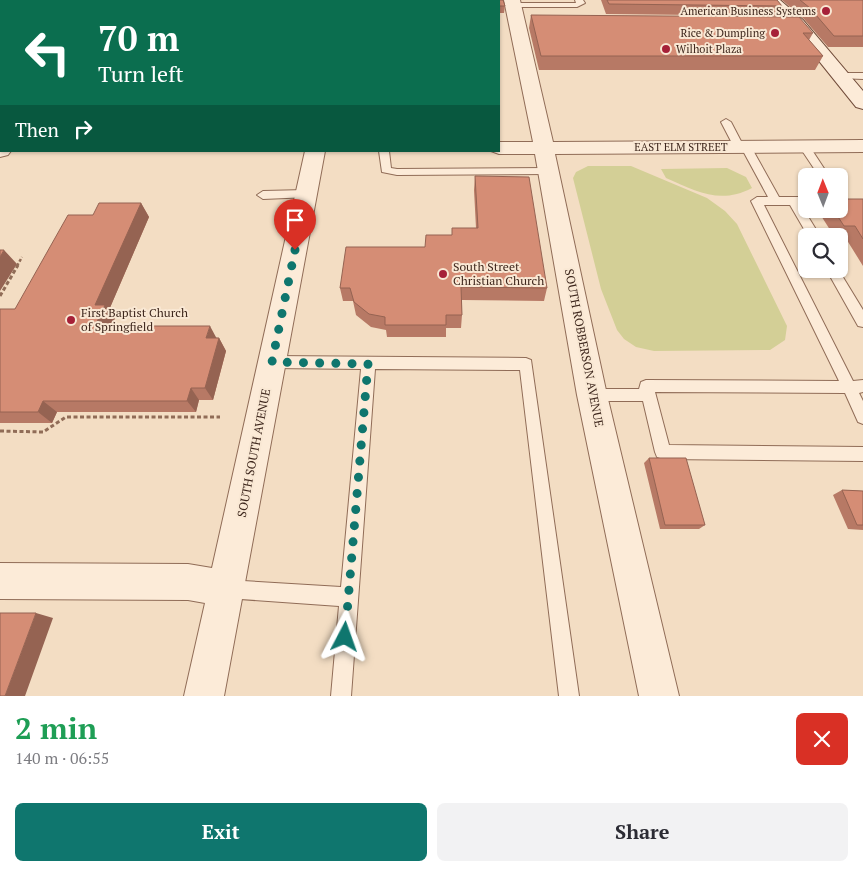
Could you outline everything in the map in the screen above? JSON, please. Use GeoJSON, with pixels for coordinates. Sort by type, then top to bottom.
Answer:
{"type":"FeatureCollection","features":[{"type":"Feature","properties":{"kind":"street"},"geometry":{"type":"LineString","coordinates":[[771,0],[797,23],[863,103]]}},
{"type":"Feature","properties":{"kind":"street"},"geometry":{"type":"LineString","coordinates":[[510,11],[574,20]]}},
{"type":"Feature","properties":{"kind":"street","name":"SOUTH ROBBERSON AVENUE"},"geometry":{"type":"LineString","coordinates":[[510,11],[546,159],[592,395],[659,696]]}},
{"type":"Feature","properties":{"kind":"street"},"geometry":{"type":"LineString","coordinates":[[770,22],[797,23]]}},
{"type":"Feature","properties":{"kind":"street","name":"EAST ELM STREET"},"geometry":{"type":"LineString","coordinates":[[500,148],[546,159],[742,147],[863,146]]}},
{"type":"Feature","properties":{"kind":"street","name":"SOUTH SOUTH AVENUE"},"geometry":{"type":"LineString","coordinates":[[204,696],[315,152]]}},
{"type":"Feature","properties":{"kind":"street"},"geometry":{"type":"LineString","coordinates":[[0,581],[188,582],[226,589]]}},
{"type":"Feature","properties":{"kind":"lane"},"geometry":{"type":"LineString","coordinates":[[510,11],[577,5],[581,3],[580,0]]}},
{"type":"Feature","properties":{"kind":"lane"},"geometry":{"type":"LineString","coordinates":[[841,76],[863,76]]}},
{"type":"Feature","properties":{"kind":"lane"},"geometry":{"type":"LineString","coordinates":[[726,122],[776,201]]}},
{"type":"Feature","properties":{"kind":"lane"},"geometry":{"type":"LineString","coordinates":[[804,146],[819,168]]}},
{"type":"Feature","properties":{"kind":"lane"},"geometry":{"type":"LineString","coordinates":[[384,152],[386,170],[397,172],[546,159]]}},
{"type":"Feature","properties":{"kind":"lane"},"geometry":{"type":"LineString","coordinates":[[263,195],[306,194]]}},
{"type":"Feature","properties":{"kind":"lane"},"geometry":{"type":"LineString","coordinates":[[798,201],[757,201],[856,387],[863,417]]}},
{"type":"Feature","properties":{"kind":"lane"},"geometry":{"type":"LineString","coordinates":[[794,201],[809,228]]}},
{"type":"Feature","properties":{"kind":"lane"},"geometry":{"type":"LineString","coordinates":[[837,278],[863,322]]}},
{"type":"Feature","properties":{"kind":"lane"},"geometry":{"type":"LineString","coordinates":[[272,362],[526,364],[569,696]]}},
{"type":"Feature","properties":{"kind":"lane"},"geometry":{"type":"LineString","coordinates":[[341,696],[368,364]]}},
{"type":"Feature","properties":{"kind":"lane"},"geometry":{"type":"LineString","coordinates":[[856,387],[646,386],[663,452],[863,454]]}},
{"type":"Feature","properties":{"kind":"lane"},"geometry":{"type":"LineString","coordinates":[[592,395],[648,395]]}},
{"type":"Feature","properties":{"kind":"lane"},"geometry":{"type":"LineString","coordinates":[[226,589],[348,597]]}},
{"type":"Feature","properties":{"kind":"path"},"geometry":{"type":"LineString","coordinates":[[0,296],[22,257]]}},
{"type":"Feature","properties":{"kind":"path"},"geometry":{"type":"LineString","coordinates":[[0,431],[43,432],[66,417],[220,417]]}},
{"type":"Feature","properties":{"kind":"shaded area"},"geometry":{"type":"Polygon","coordinates":[[[588,166],[631,166],[707,198],[725,211],[737,224],[787,326],[785,340],[770,350],[654,351],[636,347],[624,339],[617,330],[601,289],[573,178],[576,172],[588,166]]]}},
{"type":"Feature","properties":{"kind":"shaded area"},"geometry":{"type":"Polygon","coordinates":[[[727,168],[746,177],[752,188],[729,195],[708,194],[666,178],[661,169],[727,168]]]}},
{"type":"Feature","properties":{"kind":"building"},"geometry":{"type":"Polygon","coordinates":[[[500,0],[503,0],[505,6],[500,6],[500,0]]]}},
{"type":"Feature","properties":{"kind":"building"},"geometry":{"type":"Polygon","coordinates":[[[607,0],[777,0],[782,6],[609,4],[607,0]]]}},
{"type":"Feature","properties":{"kind":"building"},"geometry":{"type":"Polygon","coordinates":[[[800,0],[863,0],[863,36],[834,36],[810,8],[800,0]]]}},
{"type":"Feature","properties":{"kind":"building","name":"Wilhoit Plaza"},"geometry":{"type":"Polygon","coordinates":[[[531,15],[799,17],[813,33],[803,33],[823,56],[541,56],[531,15]]]}},
{"type":"Feature","properties":{"kind":"building","name":"South Street Christian Church"},"geometry":{"type":"Polygon","coordinates":[[[475,176],[529,177],[547,288],[461,287],[462,315],[446,315],[446,325],[385,325],[385,317],[369,314],[354,302],[350,288],[340,288],[346,247],[425,247],[426,235],[452,235],[452,228],[478,228],[475,176]]]}},
{"type":"Feature","properties":{"kind":"building"},"geometry":{"type":"Polygon","coordinates":[[[848,199],[863,199],[863,239],[855,226],[844,226],[839,218],[848,218],[848,199]]]}},
{"type":"Feature","properties":{"kind":"building","name":"First Baptist Church of Springfield"},"geometry":{"type":"Polygon","coordinates":[[[99,203],[141,203],[95,305],[105,305],[95,326],[210,326],[206,338],[219,338],[205,388],[191,388],[187,401],[43,401],[38,412],[0,412],[0,309],[15,309],[68,215],[93,215],[99,203]]]}},
{"type":"Feature","properties":{"kind":"building"},"geometry":{"type":"Polygon","coordinates":[[[649,458],[686,458],[705,525],[665,525],[649,458]]]}},
{"type":"Feature","properties":{"kind":"building"},"geometry":{"type":"Polygon","coordinates":[[[842,490],[863,491],[863,525],[857,525],[842,490]]]}},
{"type":"Feature","properties":{"kind":"building"},"geometry":{"type":"Polygon","coordinates":[[[0,613],[36,613],[5,696],[0,696],[0,613]]]}},
{"type":"Feature","properties":{"kind":"place","name":"American Business Systems"},"geometry":{"type":"Point","coordinates":[826,11]}},
{"type":"Feature","properties":{"kind":"place","name":"Rice & Dumpling"},"geometry":{"type":"Point","coordinates":[775,33]}},
{"type":"Feature","properties":{"kind":"place","name":"Wilhoit Plaza"},"geometry":{"type":"Point","coordinates":[666,49]}},
{"type":"Feature","properties":{"kind":"place","name":"South Street Christian Church"},"geometry":{"type":"Point","coordinates":[443,274]}},
{"type":"Feature","properties":{"kind":"place","name":"First Baptist Church of Springfield"},"geometry":{"type":"Point","coordinates":[71,320]}},
{"type":"Feature","properties":{"kind":"route"},"geometry":{"type":"LineString","coordinates":[[295,250],[272,362],[368,364],[345,637]]}}]}
